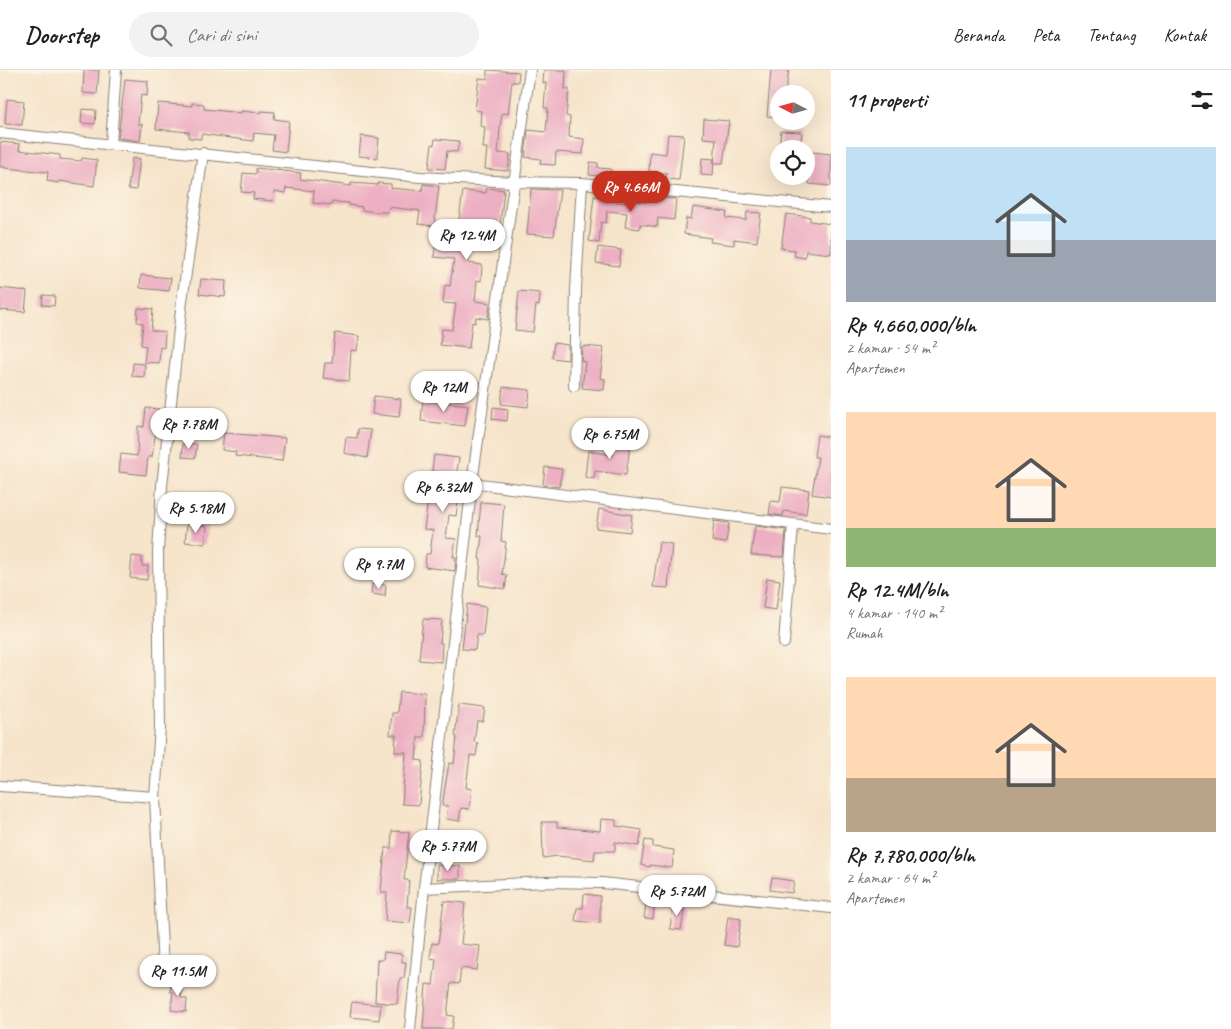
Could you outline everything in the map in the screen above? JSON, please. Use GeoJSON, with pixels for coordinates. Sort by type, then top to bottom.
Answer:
{"type":"FeatureCollection","features":[{"type":"Feature","properties":{"kind":"street"},"geometry":{"type":"LineString","coordinates":[[111,144],[116,70]]}},
{"type":"Feature","properties":{"kind":"street"},"geometry":{"type":"LineString","coordinates":[[410,1029],[424,888],[472,483],[530,70]]}},
{"type":"Feature","properties":{"kind":"street"},"geometry":{"type":"LineString","coordinates":[[0,134],[203,153],[420,177],[514,182],[582,182],[831,207]]}},
{"type":"Feature","properties":{"kind":"street"},"geometry":{"type":"LineString","coordinates":[[164,972],[155,797],[160,727],[157,590],[162,486],[182,300],[203,153]]}},
{"type":"Feature","properties":{"kind":"street"},"geometry":{"type":"LineString","coordinates":[[574,386],[576,289],[582,182]]}},
{"type":"Feature","properties":{"kind":"street"},"geometry":{"type":"LineString","coordinates":[[472,483],[831,529]]}},
{"type":"Feature","properties":{"kind":"street"},"geometry":{"type":"LineString","coordinates":[[784,643],[794,525]]}},
{"type":"Feature","properties":{"kind":"street"},"geometry":{"type":"LineString","coordinates":[[0,786],[155,797]]}},
{"type":"Feature","properties":{"kind":"street"},"geometry":{"type":"LineString","coordinates":[[424,888],[536,883],[602,883],[831,908]]}},
{"type":"Feature","properties":{"kind":"building"},"geometry":{"type":"Polygon","coordinates":[[[84,70],[99,70],[97,94],[83,93],[84,70]]]}},
{"type":"Feature","properties":{"kind":"building"},"geometry":{"type":"Polygon","coordinates":[[[487,70],[519,72],[518,82],[512,82],[508,114],[502,113],[500,128],[498,153],[510,154],[508,171],[485,169],[487,148],[483,148],[485,127],[480,126],[481,111],[475,110],[479,78],[487,79],[487,70]]]}},
{"type":"Feature","properties":{"kind":"building"},"geometry":{"type":"Polygon","coordinates":[[[544,70],[566,70],[565,89],[569,89],[566,116],[570,117],[569,137],[584,139],[583,154],[556,152],[555,165],[540,164],[541,159],[525,157],[528,130],[546,132],[548,108],[544,108],[546,83],[543,83],[544,70]]]}},
{"type":"Feature","properties":{"kind":"building"},"geometry":{"type":"Polygon","coordinates":[[[771,70],[789,70],[786,85],[770,85],[770,116],[767,116],[771,70]]]}},
{"type":"Feature","properties":{"kind":"building"},"geometry":{"type":"Polygon","coordinates":[[[125,79],[148,81],[147,96],[141,95],[138,124],[142,124],[140,141],[118,138],[125,79]]]}},
{"type":"Feature","properties":{"kind":"building"},"geometry":{"type":"Polygon","coordinates":[[[7,99],[24,101],[22,125],[5,124],[7,99]]]}},
{"type":"Feature","properties":{"kind":"building"},"geometry":{"type":"Polygon","coordinates":[[[158,103],[192,106],[192,103],[204,104],[204,109],[241,113],[241,111],[275,112],[274,119],[289,121],[286,152],[272,150],[274,135],[254,133],[253,141],[201,134],[201,139],[189,138],[189,132],[156,129],[158,103]]]}},
{"type":"Feature","properties":{"kind":"building"},"geometry":{"type":"Polygon","coordinates":[[[82,109],[96,110],[95,124],[81,123],[82,109]]]}},
{"type":"Feature","properties":{"kind":"building"},"geometry":{"type":"Polygon","coordinates":[[[704,119],[729,121],[723,163],[714,163],[716,139],[703,138],[704,119]]]}},
{"type":"Feature","properties":{"kind":"building"},"geometry":{"type":"Polygon","coordinates":[[[781,131],[802,132],[801,140],[780,140],[781,131]]]}},
{"type":"Feature","properties":{"kind":"building"},"geometry":{"type":"Polygon","coordinates":[[[668,134],[684,135],[679,180],[666,179],[667,173],[649,171],[650,152],[666,154],[668,134]]]}},
{"type":"Feature","properties":{"kind":"building"},"geometry":{"type":"Polygon","coordinates":[[[361,136],[379,138],[377,158],[359,156],[361,136]]]}},
{"type":"Feature","properties":{"kind":"building"},"geometry":{"type":"Polygon","coordinates":[[[435,139],[459,141],[457,152],[447,151],[445,169],[429,168],[432,144],[434,145],[435,139]]]}},
{"type":"Feature","properties":{"kind":"building"},"geometry":{"type":"Polygon","coordinates":[[[0,142],[20,144],[19,150],[60,155],[60,159],[81,161],[82,158],[97,160],[94,186],[47,181],[48,172],[0,167],[0,142]]]}},
{"type":"Feature","properties":{"kind":"building"},"geometry":{"type":"Polygon","coordinates":[[[815,152],[831,154],[831,186],[815,185],[815,152]]]}},
{"type":"Feature","properties":{"kind":"building"},"geometry":{"type":"Polygon","coordinates":[[[132,158],[140,159],[136,190],[128,189],[132,158]]]}},
{"type":"Feature","properties":{"kind":"building"},"geometry":{"type":"Polygon","coordinates":[[[702,158],[714,159],[713,176],[701,175],[702,158]]]}},
{"type":"Feature","properties":{"kind":"building"},"geometry":{"type":"Polygon","coordinates":[[[590,162],[598,163],[598,168],[611,169],[610,177],[589,175],[590,162]]]}},
{"type":"Feature","properties":{"kind":"building"},"geometry":{"type":"Polygon","coordinates":[[[256,168],[301,173],[300,179],[351,186],[351,183],[378,185],[378,183],[391,184],[391,188],[422,191],[423,184],[439,186],[434,226],[418,224],[420,211],[389,207],[388,212],[375,212],[362,210],[362,207],[349,205],[349,203],[332,202],[332,205],[313,203],[314,191],[286,188],[285,193],[274,191],[273,201],[253,199],[254,193],[241,192],[243,173],[256,174],[256,168]]]}},
{"type":"Feature","properties":{"kind":"building"},"geometry":{"type":"Polygon","coordinates":[[[487,188],[504,190],[499,234],[473,231],[468,263],[482,265],[481,281],[477,280],[475,301],[490,303],[488,319],[476,317],[475,323],[472,322],[469,348],[440,345],[442,329],[452,330],[456,304],[443,303],[445,285],[450,286],[454,259],[434,257],[438,224],[458,226],[463,191],[486,193],[487,188]]]}},
{"type":"Feature","properties":{"kind":"building"},"geometry":{"type":"Polygon","coordinates":[[[531,189],[560,190],[554,236],[527,234],[531,189]]]}},
{"type":"Feature","properties":{"kind":"building"},"geometry":{"type":"Polygon","coordinates":[[[594,196],[609,198],[609,201],[628,203],[629,200],[646,202],[646,199],[661,201],[661,198],[676,199],[674,220],[658,218],[657,227],[640,224],[640,229],[625,227],[627,213],[607,211],[606,223],[601,222],[599,243],[589,241],[594,196]]]}},
{"type":"Feature","properties":{"kind":"building"},"geometry":{"type":"Polygon","coordinates":[[[693,207],[727,212],[726,218],[746,220],[747,212],[761,213],[757,242],[734,239],[734,245],[710,242],[711,238],[684,234],[686,218],[691,219],[693,207]]]}},
{"type":"Feature","properties":{"kind":"building"},"geometry":{"type":"Polygon","coordinates":[[[786,214],[810,217],[810,221],[831,224],[831,254],[806,251],[805,258],[794,256],[795,250],[781,248],[786,214]]]}},
{"type":"Feature","properties":{"kind":"building"},"geometry":{"type":"Polygon","coordinates":[[[598,247],[621,250],[619,266],[596,263],[598,247]]]}},
{"type":"Feature","properties":{"kind":"building"},"geometry":{"type":"Polygon","coordinates":[[[141,275],[171,278],[169,291],[140,288],[141,275]]]}},
{"type":"Feature","properties":{"kind":"building"},"geometry":{"type":"Polygon","coordinates":[[[201,279],[226,281],[225,297],[199,294],[201,279]]]}},
{"type":"Feature","properties":{"kind":"building"},"geometry":{"type":"Polygon","coordinates":[[[0,288],[27,291],[25,312],[0,310],[0,288]]]}},
{"type":"Feature","properties":{"kind":"building"},"geometry":{"type":"Polygon","coordinates":[[[519,291],[540,293],[539,306],[536,305],[533,332],[515,330],[519,291]]]}},
{"type":"Feature","properties":{"kind":"building"},"geometry":{"type":"Polygon","coordinates":[[[43,295],[55,296],[54,306],[42,305],[43,295]]]}},
{"type":"Feature","properties":{"kind":"building"},"geometry":{"type":"Polygon","coordinates":[[[138,308],[153,309],[151,330],[165,332],[164,348],[160,347],[159,363],[144,362],[146,346],[141,345],[143,323],[137,322],[138,308]]]}},
{"type":"Feature","properties":{"kind":"building"},"geometry":{"type":"Polygon","coordinates":[[[335,333],[359,336],[357,351],[351,350],[349,381],[323,378],[325,363],[332,363],[335,333]]]}},
{"type":"Feature","properties":{"kind":"building"},"geometry":{"type":"Polygon","coordinates":[[[554,343],[568,345],[568,360],[552,358],[554,343]]]}},
{"type":"Feature","properties":{"kind":"building"},"geometry":{"type":"Polygon","coordinates":[[[582,347],[604,348],[600,378],[605,379],[604,390],[582,388],[585,362],[581,361],[582,347]]]}},
{"type":"Feature","properties":{"kind":"building"},"geometry":{"type":"Polygon","coordinates":[[[133,363],[145,364],[144,377],[132,376],[133,363]]]}},
{"type":"Feature","properties":{"kind":"building"},"geometry":{"type":"Polygon","coordinates":[[[503,387],[530,390],[528,407],[501,404],[503,387]]]}},
{"type":"Feature","properties":{"kind":"building"},"geometry":{"type":"Polygon","coordinates":[[[374,396],[401,399],[399,417],[372,414],[374,396]]]}},
{"type":"Feature","properties":{"kind":"building"},"geometry":{"type":"Polygon","coordinates":[[[423,400],[468,405],[465,426],[421,421],[423,400]]]}},
{"type":"Feature","properties":{"kind":"building"},"geometry":{"type":"Polygon","coordinates":[[[493,407],[508,409],[507,421],[492,419],[493,407]]]}},
{"type":"Feature","properties":{"kind":"building"},"geometry":{"type":"Polygon","coordinates":[[[146,408],[159,409],[152,457],[148,457],[146,475],[119,472],[121,454],[137,456],[138,426],[144,427],[146,408]]]}},
{"type":"Feature","properties":{"kind":"building"},"geometry":{"type":"Polygon","coordinates":[[[358,429],[371,430],[367,458],[344,453],[346,437],[357,438],[358,429]]]}},
{"type":"Feature","properties":{"kind":"building"},"geometry":{"type":"Polygon","coordinates":[[[224,433],[285,438],[282,461],[235,456],[236,452],[222,450],[224,433]]]}},
{"type":"Feature","properties":{"kind":"building"},"geometry":{"type":"Polygon","coordinates":[[[817,435],[831,437],[831,497],[812,494],[818,457],[814,457],[817,435]]]}},
{"type":"Feature","properties":{"kind":"building"},"geometry":{"type":"Polygon","coordinates":[[[615,438],[631,440],[626,475],[595,471],[594,479],[585,477],[588,451],[613,455],[615,438]]]}},
{"type":"Feature","properties":{"kind":"building"},"geometry":{"type":"Polygon","coordinates":[[[183,443],[197,444],[195,458],[182,457],[183,443]]]}},
{"type":"Feature","properties":{"kind":"building"},"geometry":{"type":"Polygon","coordinates":[[[434,455],[459,458],[456,477],[461,478],[456,516],[449,515],[446,538],[456,539],[453,557],[456,557],[455,571],[425,567],[426,554],[430,554],[433,530],[424,529],[429,493],[435,493],[438,472],[432,471],[434,455]]]}},
{"type":"Feature","properties":{"kind":"building"},"geometry":{"type":"Polygon","coordinates":[[[545,467],[562,469],[559,487],[543,485],[545,467]]]}},
{"type":"Feature","properties":{"kind":"building"},"geometry":{"type":"Polygon","coordinates":[[[782,487],[809,490],[806,514],[784,511],[783,516],[769,514],[771,501],[780,502],[782,487]]]}},
{"type":"Feature","properties":{"kind":"building"},"geometry":{"type":"Polygon","coordinates":[[[481,502],[504,504],[501,541],[506,542],[502,574],[507,575],[505,589],[479,585],[481,559],[479,559],[482,536],[478,536],[481,502]]]}},
{"type":"Feature","properties":{"kind":"building"},"geometry":{"type":"Polygon","coordinates":[[[599,509],[632,515],[630,532],[596,528],[599,509]]]}},
{"type":"Feature","properties":{"kind":"building"},"geometry":{"type":"Polygon","coordinates":[[[714,521],[729,523],[726,543],[712,541],[714,521]]]}},
{"type":"Feature","properties":{"kind":"building"},"geometry":{"type":"Polygon","coordinates":[[[187,524],[207,526],[205,544],[185,542],[187,524]]]}},
{"type":"Feature","properties":{"kind":"building"},"geometry":{"type":"Polygon","coordinates":[[[755,526],[786,530],[784,557],[751,555],[755,526]]]}},
{"type":"Feature","properties":{"kind":"building"},"geometry":{"type":"Polygon","coordinates":[[[659,542],[672,544],[668,588],[653,587],[659,542]]]}},
{"type":"Feature","properties":{"kind":"building"},"geometry":{"type":"Polygon","coordinates":[[[132,556],[142,557],[142,566],[148,566],[147,580],[130,578],[132,556]]]}},
{"type":"Feature","properties":{"kind":"building"},"geometry":{"type":"Polygon","coordinates":[[[767,578],[780,580],[776,610],[763,608],[767,578]]]}},
{"type":"Feature","properties":{"kind":"building"},"geometry":{"type":"Polygon","coordinates":[[[372,584],[386,585],[385,596],[371,594],[372,584]]]}},
{"type":"Feature","properties":{"kind":"building"},"geometry":{"type":"Polygon","coordinates":[[[467,604],[486,607],[483,635],[477,635],[475,650],[462,649],[467,604]]]}},
{"type":"Feature","properties":{"kind":"building"},"geometry":{"type":"Polygon","coordinates":[[[423,619],[442,620],[441,662],[419,660],[423,619]]]}},
{"type":"Feature","properties":{"kind":"building"},"geometry":{"type":"Polygon","coordinates":[[[399,692],[425,694],[424,737],[418,737],[416,760],[423,761],[419,805],[402,804],[406,752],[395,752],[396,735],[390,735],[392,713],[397,713],[399,692]]]}},
{"type":"Feature","properties":{"kind":"building"},"geometry":{"type":"Polygon","coordinates":[[[459,705],[485,708],[483,721],[477,721],[474,742],[478,743],[476,756],[470,755],[466,788],[472,789],[469,809],[461,808],[459,821],[446,819],[448,806],[442,806],[449,763],[454,764],[459,705]]]}},
{"type":"Feature","properties":{"kind":"building"},"geometry":{"type":"Polygon","coordinates":[[[601,819],[616,820],[616,826],[642,830],[639,846],[615,842],[615,851],[595,851],[594,860],[558,856],[543,858],[542,822],[557,822],[557,827],[600,831],[601,819]]]}},
{"type":"Feature","properties":{"kind":"building"},"geometry":{"type":"Polygon","coordinates":[[[392,831],[409,832],[404,880],[409,880],[407,907],[412,907],[410,923],[385,921],[387,893],[381,892],[385,848],[391,848],[392,831]]]}},
{"type":"Feature","properties":{"kind":"building"},"geometry":{"type":"Polygon","coordinates":[[[645,840],[653,841],[653,847],[674,850],[672,868],[641,865],[645,840]]]}},
{"type":"Feature","properties":{"kind":"building"},"geometry":{"type":"Polygon","coordinates":[[[437,865],[460,866],[460,879],[437,879],[437,865]]]}},
{"type":"Feature","properties":{"kind":"building"},"geometry":{"type":"Polygon","coordinates":[[[772,878],[794,881],[792,893],[770,890],[772,878]]]}},
{"type":"Feature","properties":{"kind":"building"},"geometry":{"type":"Polygon","coordinates":[[[584,894],[600,896],[600,923],[575,921],[577,908],[583,908],[584,894]]]}},
{"type":"Feature","properties":{"kind":"building"},"geometry":{"type":"Polygon","coordinates":[[[647,897],[655,899],[653,919],[644,918],[647,897]]]}},
{"type":"Feature","properties":{"kind":"building"},"geometry":{"type":"Polygon","coordinates":[[[444,901],[465,903],[461,944],[480,946],[477,970],[461,968],[459,984],[451,983],[447,1015],[454,1016],[452,1029],[423,1029],[426,984],[433,985],[436,959],[430,958],[432,943],[438,944],[444,901]]]}},
{"type":"Feature","properties":{"kind":"building"},"geometry":{"type":"Polygon","coordinates":[[[673,904],[685,906],[681,930],[670,929],[673,904]]]}},
{"type":"Feature","properties":{"kind":"building"},"geometry":{"type":"Polygon","coordinates":[[[728,917],[741,919],[737,947],[724,945],[728,917]]]}},
{"type":"Feature","properties":{"kind":"building"},"geometry":{"type":"Polygon","coordinates":[[[384,952],[402,954],[402,962],[406,962],[404,978],[400,978],[397,1004],[375,1002],[377,960],[383,960],[384,952]]]}},
{"type":"Feature","properties":{"kind":"building"},"geometry":{"type":"Polygon","coordinates":[[[172,979],[183,981],[181,998],[187,999],[186,1012],[171,1010],[173,992],[170,992],[172,979]]]}},
{"type":"Feature","properties":{"kind":"building"},"geometry":{"type":"Polygon","coordinates":[[[352,1002],[381,1005],[379,1020],[350,1017],[352,1002]]]}}]}
